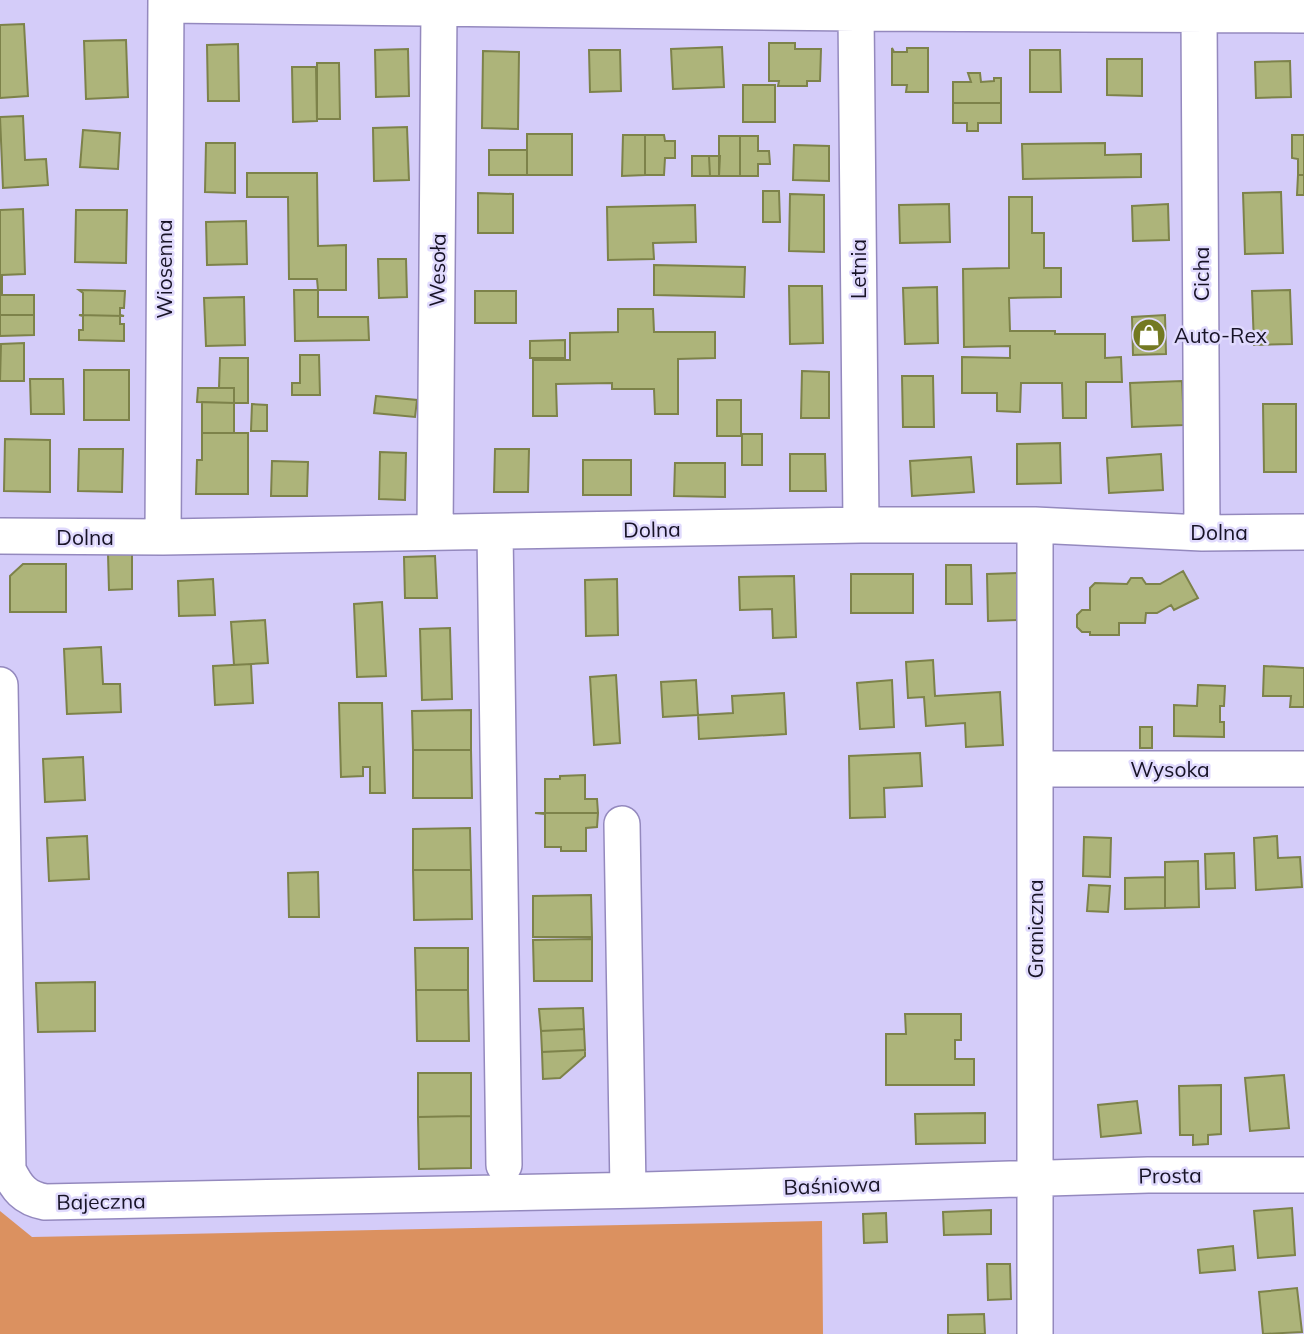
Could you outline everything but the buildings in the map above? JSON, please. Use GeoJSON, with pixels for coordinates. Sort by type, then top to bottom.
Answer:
{"type":"FeatureCollection","features":[{"type":"Feature","properties":{"kind":"street"},"geometry":{"type":"LineString","coordinates":[[166,3],[856,13],[1304,15]]}},
{"type":"Feature","properties":{"kind":"street","name":"Wiosenna"},"geometry":{"type":"LineString","coordinates":[[163,537],[166,3]]}},
{"type":"Feature","properties":{"kind":"street","name":"Wesoła"},"geometry":{"type":"LineString","coordinates":[[435,532],[439,8]]}},
{"type":"Feature","properties":{"kind":"street","name":"Letnia"},"geometry":{"type":"LineString","coordinates":[[856,13],[861,525]]}},
{"type":"Feature","properties":{"kind":"street","name":"Cicha"},"geometry":{"type":"LineString","coordinates":[[1199,15],[1202,533]]}},
{"type":"Feature","properties":{"kind":"street","name":"Dolna"},"geometry":{"type":"LineString","coordinates":[[0,536],[163,537],[861,525],[1035,525],[1202,533],[1304,532]]}},
{"type":"Feature","properties":{"kind":"street","name":"Graniczna"},"geometry":{"type":"LineString","coordinates":[[1035,525],[1035,1334]]}},
{"type":"Feature","properties":{"kind":"street"},"geometry":{"type":"LineString","coordinates":[[495,532],[504,1165]]}},
{"type":"Feature","properties":{"kind":"street","name":"Bajeczna"},"geometry":{"type":"LineString","coordinates":[[0,685],[8,1170],[18,1190],[32,1199],[45,1202],[233,1198]]}},
{"type":"Feature","properties":{"kind":"street","name":"Wysoka"},"geometry":{"type":"LineString","coordinates":[[1035,769],[1304,769]]}},
{"type":"Feature","properties":{"kind":"street"},"geometry":{"type":"LineString","coordinates":[[622,824],[628,1190]]}},
{"type":"Feature","properties":{"kind":"street","name":"Prosta"},"geometry":{"type":"LineString","coordinates":[[1035,1180],[1148,1175],[1304,1175]]}},
{"type":"Feature","properties":{"kind":"street","name":"Baśniowa"},"geometry":{"type":"LineString","coordinates":[[233,1198],[1035,1180]]}},
{"type":"Feature","properties":{"kind":"shaded area"},"geometry":{"type":"Polygon","coordinates":[[[0,1211],[32,1237],[822,1221],[823,1334],[0,1334],[0,1211]]]}},
{"type":"Feature","properties":{"kind":"place","name":"Auto-Rex"},"geometry":{"type":"Point","coordinates":[1149,335]}}]}
